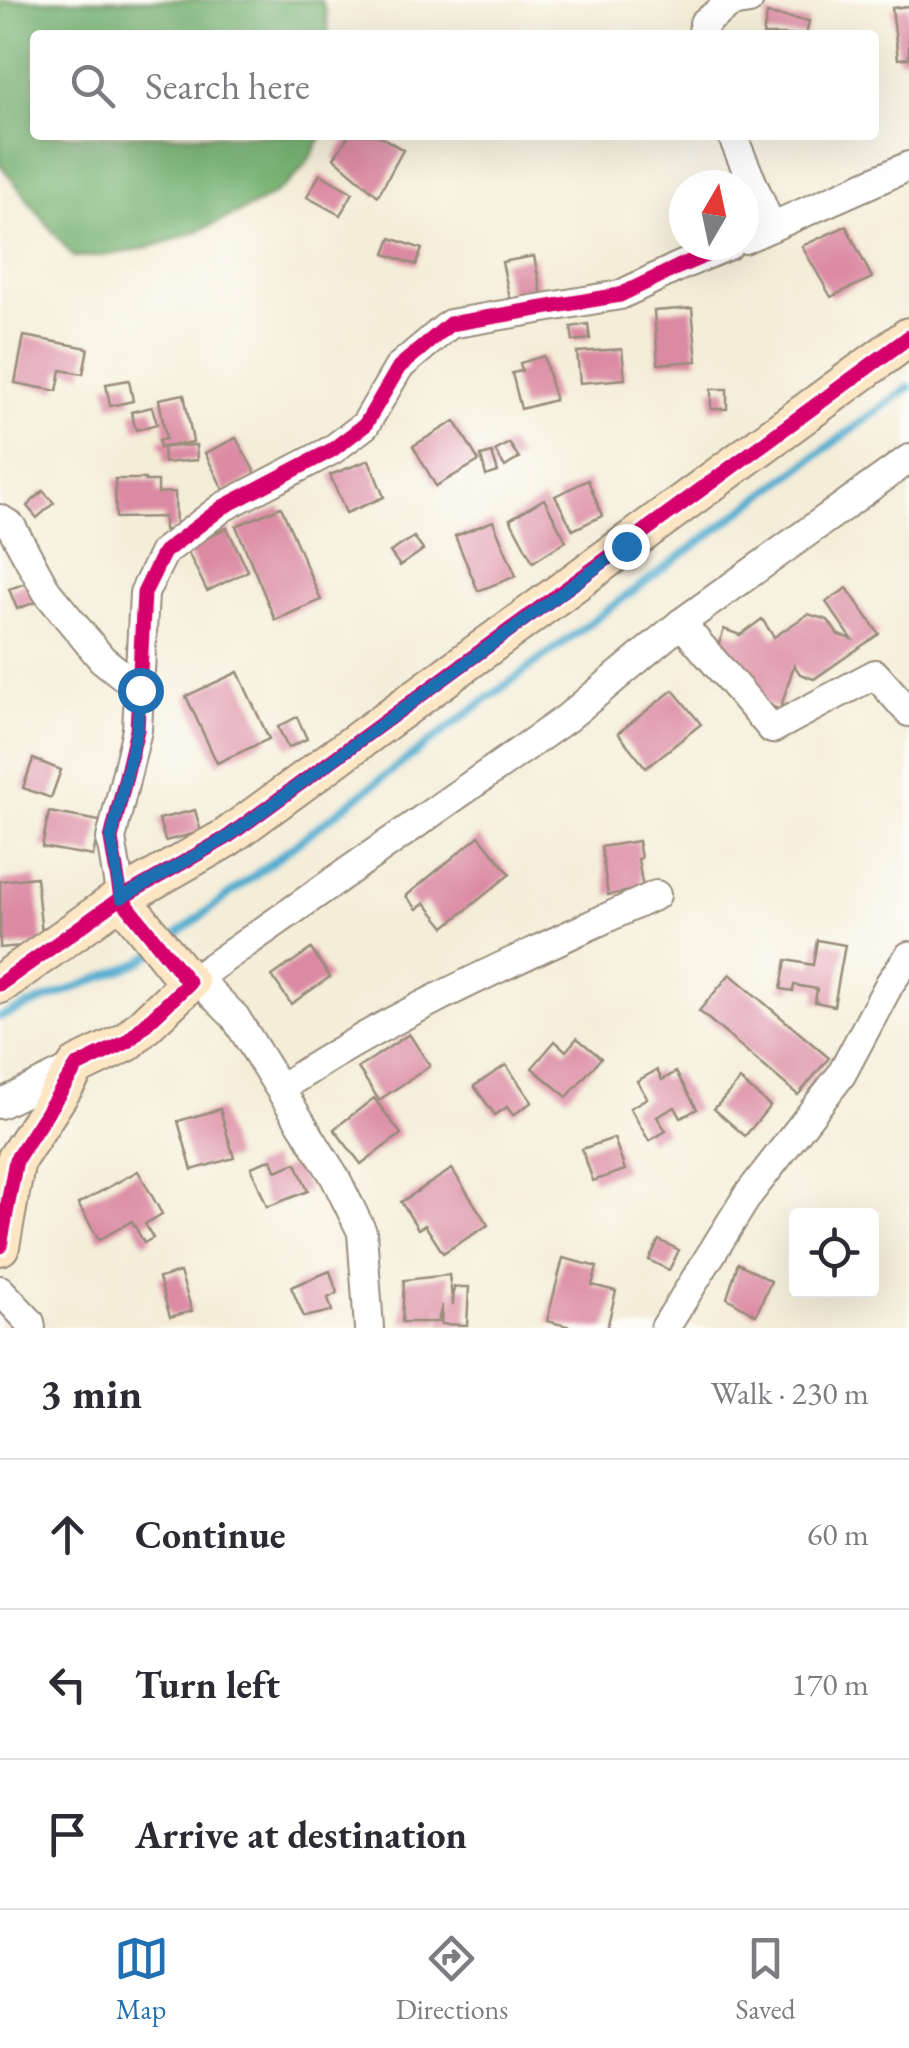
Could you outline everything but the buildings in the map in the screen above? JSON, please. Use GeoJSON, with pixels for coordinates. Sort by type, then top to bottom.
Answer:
{"type":"FeatureCollection","features":[{"type":"Feature","properties":{"kind":"street"},"geometry":{"type":"LineString","coordinates":[[703,30],[704,24],[731,2],[748,0]]}},
{"type":"Feature","properties":{"kind":"street"},"geometry":{"type":"LineString","coordinates":[[734,140],[771,228]]}},
{"type":"Feature","properties":{"kind":"street"},"geometry":{"type":"LineString","coordinates":[[759,233],[909,166]]}},
{"type":"Feature","properties":{"kind":"street"},"geometry":{"type":"LineString","coordinates":[[369,1328],[362,1232],[335,1177],[234,1017],[186,976],[122,900],[111,839],[137,730],[144,593],[164,552],[224,507],[332,450],[365,425],[399,367],[450,324],[620,296],[695,260]]}},
{"type":"Feature","properties":{"kind":"street"},"geometry":{"type":"LineString","coordinates":[[0,984],[122,900],[226,838],[909,338]]}},
{"type":"Feature","properties":{"kind":"street"},"geometry":{"type":"LineString","coordinates":[[0,1104],[127,1042],[186,976],[567,718],[681,623],[909,459]]}},
{"type":"Feature","properties":{"kind":"street"},"geometry":{"type":"LineString","coordinates":[[0,519],[10,526],[47,592],[102,659],[140,690]]}},
{"type":"Feature","properties":{"kind":"street"},"geometry":{"type":"LineString","coordinates":[[681,623],[772,729],[875,674],[909,712]]}},
{"type":"Feature","properties":{"kind":"street"},"geometry":{"type":"LineString","coordinates":[[281,1088],[324,1059],[418,1009],[656,895]]}},
{"type":"Feature","properties":{"kind":"street"},"geometry":{"type":"LineString","coordinates":[[666,1328],[748,1195],[841,1074],[909,956]]}},
{"type":"Feature","properties":{"kind":"street"},"geometry":{"type":"LineString","coordinates":[[0,1241],[16,1160],[77,1066]]}},
{"type":"Feature","properties":{"kind":"street"},"geometry":{"type":"LineString","coordinates":[[0,1290],[30,1322],[31,1328]]}},
{"type":"Feature","properties":{"kind":"green space"},"geometry":{"type":"Polygon","coordinates":[[[0,0],[321,0],[328,30],[30,30],[30,140],[319,140],[292,180],[238,213],[158,245],[116,254],[73,257],[0,164],[0,0]]]}},
{"type":"Feature","properties":{"kind":"waterway"},"geometry":{"type":"LineString","coordinates":[[168,941],[909,387]]}},
{"type":"Feature","properties":{"kind":"waterway"},"geometry":{"type":"LineString","coordinates":[[0,1017],[139,963],[153,953]]}},
{"type":"Feature","properties":{"kind":"cycle path"},"geometry":{"type":"LineString","coordinates":[[0,1246],[16,1160],[77,1066],[127,1042],[189,983],[121,898],[111,839],[137,730],[144,593],[164,552],[223,507],[332,450],[365,425],[399,367],[450,324],[620,295],[694,260]]}},
{"type":"Feature","properties":{"kind":"cycle path"},"geometry":{"type":"LineString","coordinates":[[0,984],[121,898],[226,838],[909,337]]}},
{"type":"Feature","properties":{"kind":"route"},"geometry":{"type":"LineString","coordinates":[[140,690],[137,730],[111,839],[121,898],[226,838],[626,546]]}}]}
